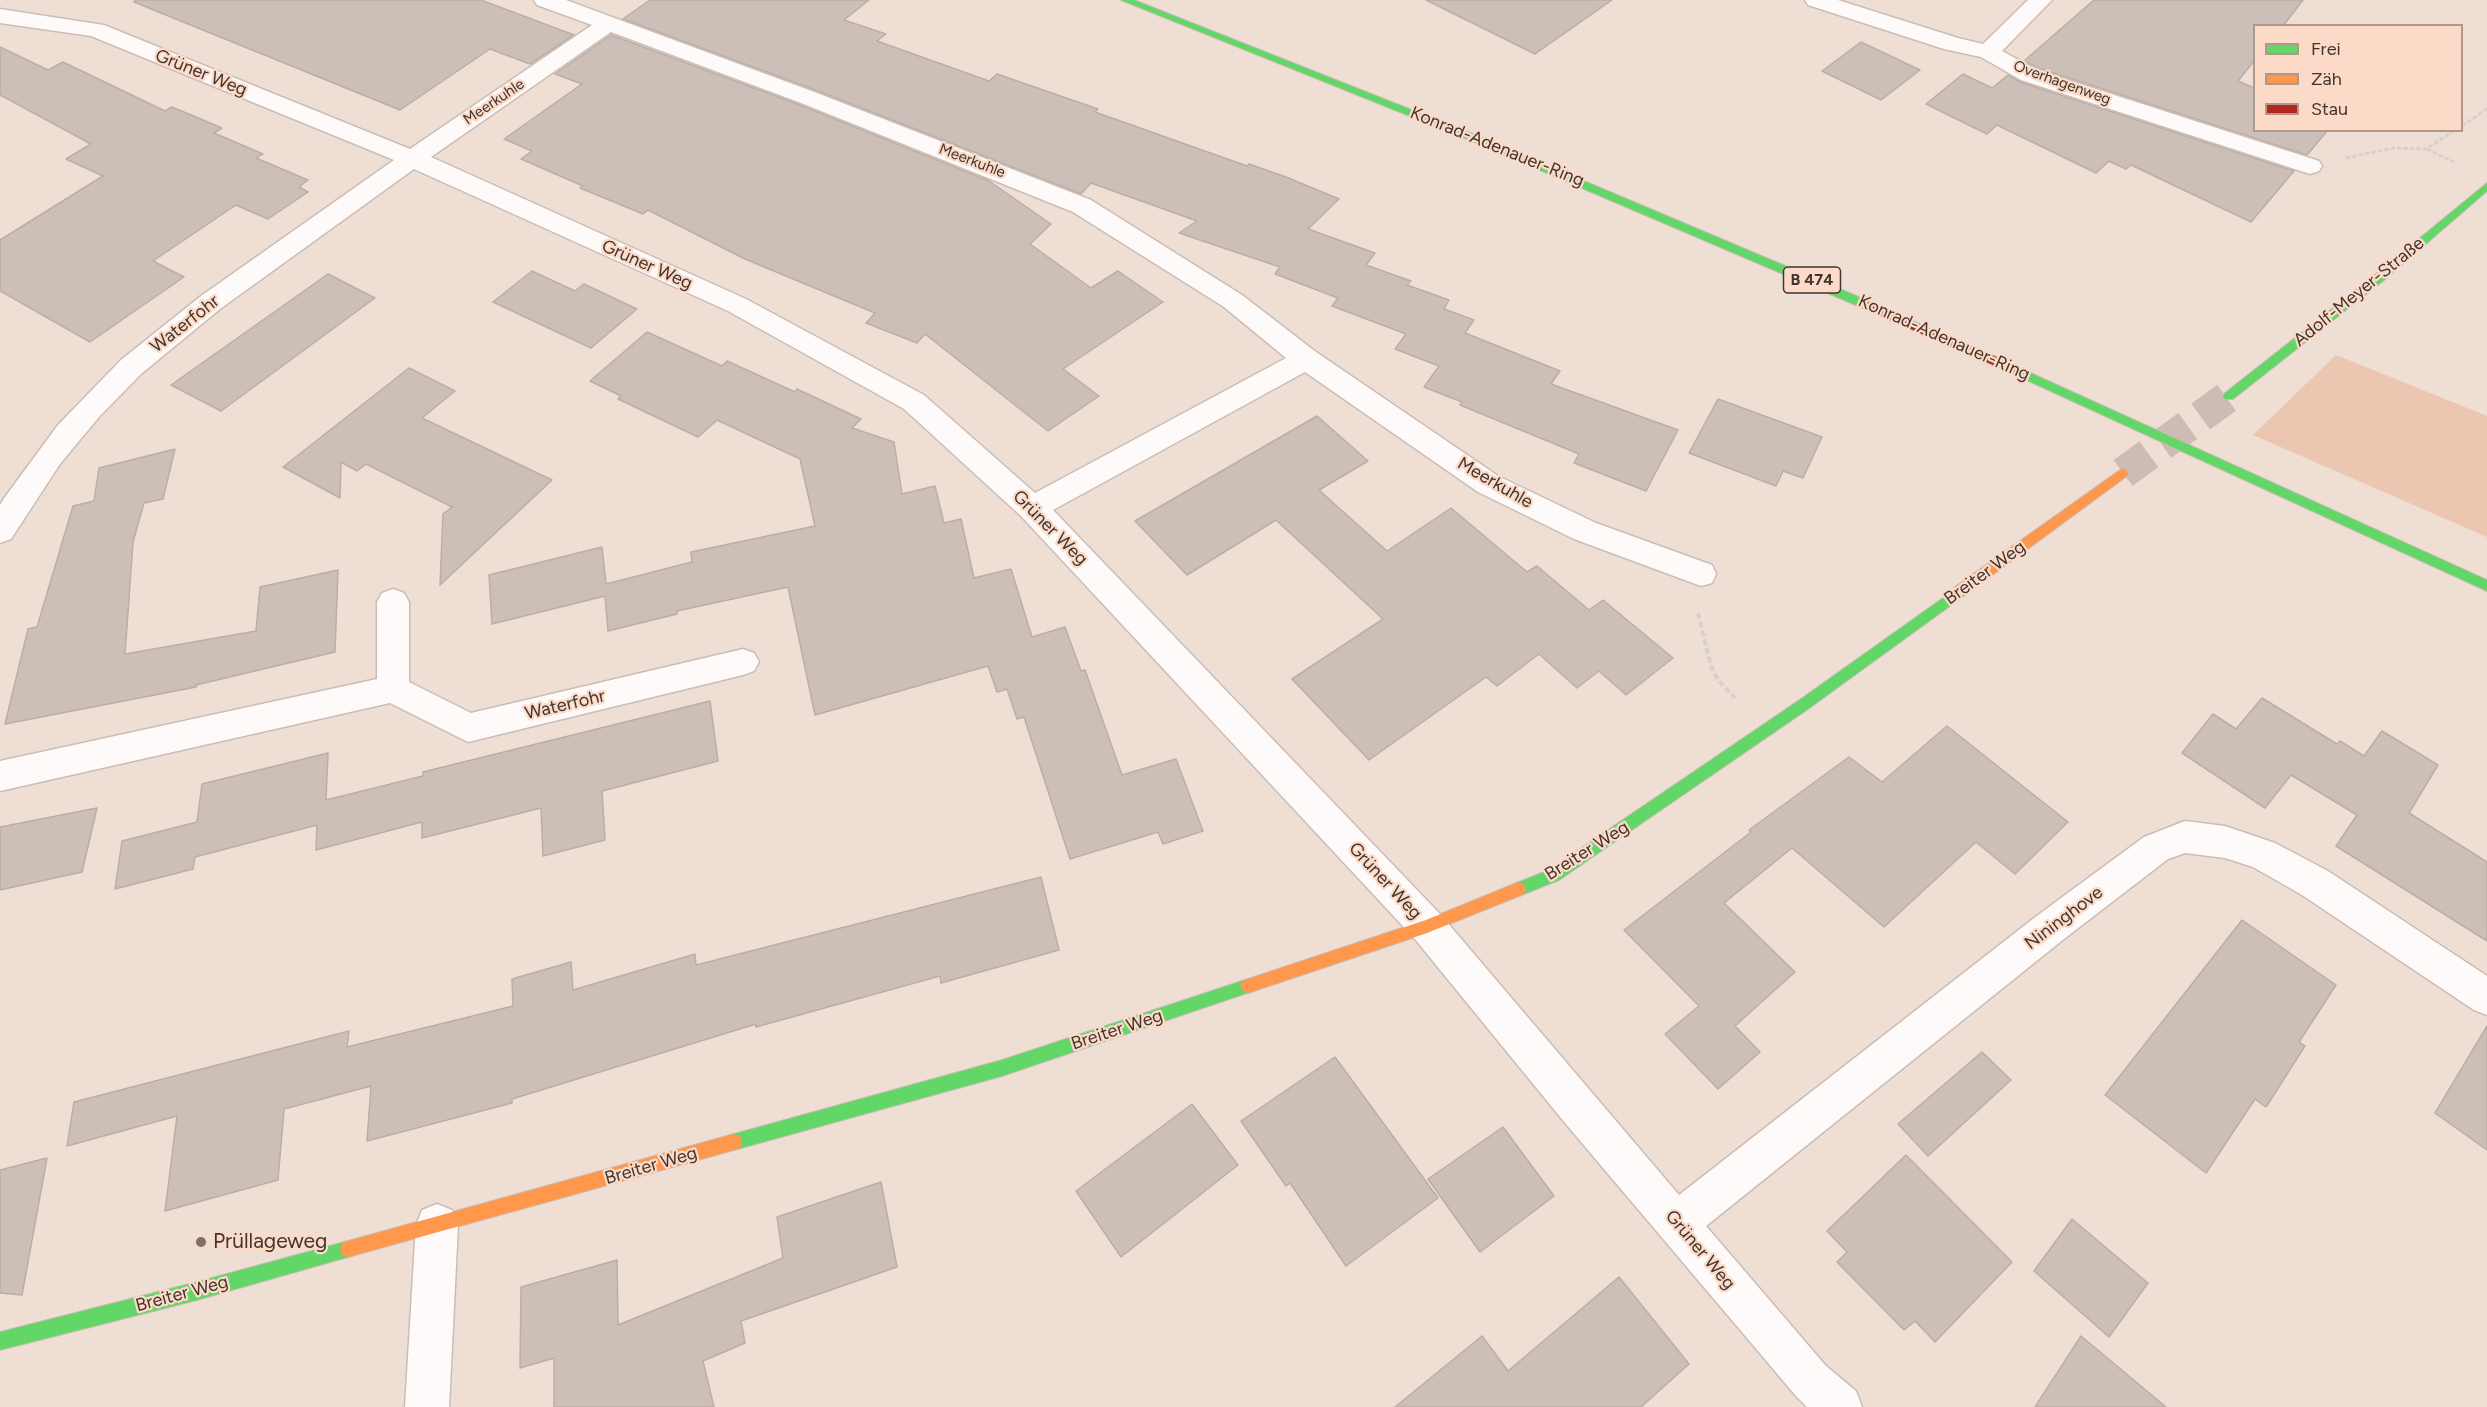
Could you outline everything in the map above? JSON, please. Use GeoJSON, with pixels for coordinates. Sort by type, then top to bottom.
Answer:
{"type":"FeatureCollection","features":[{"type":"Feature","properties":{"kind":"street","name":"Meerkuhle"},"geometry":{"type":"LineString","coordinates":[[545,0],[607,25],[820,102],[1002,172],[1082,206],[1233,301],[1306,360],[1488,484],[1585,531],[1701,574]]}},
{"type":"Feature","properties":{"kind":"street","name":"Konrad-Adenauer-Ring"},"geometry":{"type":"LineString","coordinates":[[1126,0],[1310,70],[1746,250],[2236,468],[2487,586]]}},
{"type":"Feature","properties":{"kind":"street","name":"Overhagenweg"},"geometry":{"type":"LineString","coordinates":[[1816,0],[1952,44],[1988,52],[2029,75],[2310,166]]}},
{"type":"Feature","properties":{"kind":"street"},"geometry":{"type":"LineString","coordinates":[[1988,52],[2041,0]]}},
{"type":"Feature","properties":{"kind":"street","name":"Grüner Weg"},"geometry":{"type":"LineString","coordinates":[[0,16],[96,30],[411,158],[737,305],[914,402],[1032,507],[1427,926],[1579,1109],[1811,1381],[1839,1407]]}},
{"type":"Feature","properties":{"kind":"street","name":"Meerkuhle"},"geometry":{"type":"LineString","coordinates":[[411,158],[607,25]]}},
{"type":"Feature","properties":{"kind":"street","name":"Waterfohr"},"geometry":{"type":"LineString","coordinates":[[0,531],[32,480],[55,450],[103,394],[152,348],[411,158]]}},
{"type":"Feature","properties":{"kind":"street","name":"Adolf-Meyer-Straße"},"geometry":{"type":"LineString","coordinates":[[2229,396],[2379,278],[2487,186]]}},
{"type":"Feature","properties":{"kind":"street"},"geometry":{"type":"LineString","coordinates":[[1032,507],[1306,360]]}},
{"type":"Feature","properties":{"kind":"street","name":"Breiter Weg"},"geometry":{"type":"LineString","coordinates":[[0,1341],[197,1291],[1002,1068],[1427,926],[1554,875],[1803,705],[2122,473]]}},
{"type":"Feature","properties":{"kind":"street"},"geometry":{"type":"LineString","coordinates":[[0,776],[393,689],[393,602]]}},
{"type":"Feature","properties":{"kind":"street","name":"Waterfohr"},"geometry":{"type":"LineString","coordinates":[[393,689],[468,728],[743,662]]}},
{"type":"Feature","properties":{"kind":"street","name":"Nininghove"},"geometry":{"type":"LineString","coordinates":[[1677,1223],[2051,927],[2157,848],[2185,837],[2225,842],[2263,854],[2315,883],[2487,997]]}},
{"type":"Feature","properties":{"kind":"street"},"geometry":{"type":"LineString","coordinates":[[427,1407],[437,1225]]}},
{"type":"Feature","properties":{"kind":"path"},"geometry":{"type":"LineString","coordinates":[[2463,125],[2487,110]]}},
{"type":"Feature","properties":{"kind":"path"},"geometry":{"type":"LineString","coordinates":[[2310,166],[2394,148],[2426,149],[2452,132]]}},
{"type":"Feature","properties":{"kind":"path"},"geometry":{"type":"LineString","coordinates":[[1701,574],[1696,608],[1711,666],[1718,680],[1733,696]]}},
{"type":"Feature","properties":{"kind":"shaded area"},"geometry":{"type":"Polygon","coordinates":[[[2336,355],[2487,416],[2487,537],[2253,435],[2336,355]]]}},
{"type":"Feature","properties":{"kind":"building"},"geometry":{"type":"Polygon","coordinates":[[[135,0],[481,0],[574,35],[530,64],[490,49],[400,110],[134,2],[135,0]]]}},
{"type":"Feature","properties":{"kind":"building"},"geometry":{"type":"Polygon","coordinates":[[[650,0],[869,0],[844,20],[886,34],[877,41],[989,81],[997,74],[1098,109],[1095,112],[1247,166],[1249,164],[1286,177],[1339,199],[1308,229],[1375,253],[1366,265],[1411,281],[1407,285],[1449,300],[1444,309],[1474,320],[1465,333],[1560,371],[1551,384],[1678,430],[1646,491],[1574,463],[1579,454],[1460,405],[1462,402],[1424,387],[1439,366],[1395,349],[1406,334],[1332,306],[1338,298],[1275,274],[1280,267],[1179,233],[1197,221],[1091,183],[1081,194],[818,91],[623,19],[650,0]]]}},
{"type":"Feature","properties":{"kind":"building"},"geometry":{"type":"Polygon","coordinates":[[[1426,0],[1612,0],[1535,54],[1426,0]]]}},
{"type":"Feature","properties":{"kind":"building"},"geometry":{"type":"Polygon","coordinates":[[[2094,0],[2303,0],[2285,24],[2253,24],[2253,62],[2238,81],[2253,88],[2253,132],[2326,132],[2307,155],[2038,68],[2024,61],[2094,0]]]}},
{"type":"Feature","properties":{"kind":"building"},"geometry":{"type":"Polygon","coordinates":[[[611,35],[800,105],[989,181],[1051,224],[1030,244],[1091,288],[1118,271],[1163,302],[1063,369],[1099,396],[1048,431],[925,334],[917,343],[866,323],[875,313],[745,259],[648,210],[643,214],[580,188],[583,186],[521,159],[532,151],[504,139],[582,84],[555,74],[611,35]]]}},
{"type":"Feature","properties":{"kind":"building"},"geometry":{"type":"Polygon","coordinates":[[[1861,42],[1920,70],[1881,100],[1822,71],[1861,42]]]}},
{"type":"Feature","properties":{"kind":"building"},"geometry":{"type":"Polygon","coordinates":[[[0,47],[48,70],[63,62],[165,111],[172,107],[222,128],[214,133],[263,154],[256,158],[308,180],[299,187],[308,192],[268,219],[236,205],[153,261],[184,277],[90,342],[0,291],[0,240],[103,176],[66,159],[91,144],[0,95],[0,47]]]}},
{"type":"Feature","properties":{"kind":"building"},"geometry":{"type":"Polygon","coordinates":[[[1963,74],[1992,88],[2008,75],[2020,82],[2294,171],[2251,222],[2131,165],[2126,169],[2109,161],[2096,173],[1997,125],[1987,134],[1926,104],[1963,74]]]}},
{"type":"Feature","properties":{"kind":"building"},"geometry":{"type":"Polygon","coordinates":[[[532,271],[575,291],[584,284],[637,309],[591,348],[493,302],[532,271]]]}},
{"type":"Feature","properties":{"kind":"building"},"geometry":{"type":"Polygon","coordinates":[[[328,274],[375,298],[221,411],[171,385],[328,274]]]}},
{"type":"Feature","properties":{"kind":"building"},"geometry":{"type":"Polygon","coordinates":[[[647,332],[722,366],[727,361],[795,392],[797,389],[861,419],[852,428],[894,442],[902,494],[935,486],[944,523],[961,519],[974,578],[1011,569],[1032,637],[1065,627],[1081,671],[1085,670],[1122,775],[1176,759],[1203,831],[1163,844],[1158,832],[1070,859],[1024,717],[1017,719],[1007,689],[997,692],[988,666],[815,715],[788,587],[677,611],[677,614],[608,631],[605,596],[492,624],[489,575],[602,547],[606,584],[692,562],[691,552],[815,526],[800,459],[717,420],[698,437],[618,399],[621,396],[590,381],[647,332]]]}},
{"type":"Feature","properties":{"kind":"building"},"geometry":{"type":"Polygon","coordinates":[[[409,368],[455,391],[422,418],[552,480],[440,585],[443,514],[452,507],[366,464],[357,471],[341,462],[340,498],[283,467],[409,368]]]}},
{"type":"Feature","properties":{"kind":"building"},"geometry":{"type":"Polygon","coordinates":[[[1718,399],[1822,437],[1803,478],[1783,471],[1776,486],[1689,453],[1718,399]]]}},
{"type":"Feature","properties":{"kind":"building"},"geometry":{"type":"Polygon","coordinates":[[[1317,416],[1368,461],[1319,490],[1387,551],[1451,508],[1527,572],[1537,566],[1589,610],[1603,600],[1673,658],[1626,695],[1599,671],[1577,688],[1539,654],[1497,686],[1486,677],[1369,760],[1292,679],[1383,619],[1276,520],[1187,575],[1135,521],[1317,416]]]}},
{"type":"Feature","properties":{"kind":"building"},"geometry":{"type":"Polygon","coordinates":[[[175,449],[163,499],[144,503],[133,542],[125,654],[256,631],[260,587],[338,570],[335,652],[196,685],[196,687],[5,724],[28,629],[37,627],[73,506],[94,501],[99,468],[175,449]]]}},
{"type":"Feature","properties":{"kind":"building"},"geometry":{"type":"Polygon","coordinates":[[[2262,698],[2337,744],[2340,741],[2364,756],[2382,731],[2438,765],[2409,813],[2487,862],[2487,941],[2336,846],[2357,815],[2291,775],[2265,808],[2182,753],[2213,714],[2236,729],[2262,698]]]}},
{"type":"Feature","properties":{"kind":"building"},"geometry":{"type":"Polygon","coordinates":[[[710,701],[718,761],[602,791],[605,840],[543,856],[541,808],[422,838],[422,822],[316,850],[317,825],[195,857],[193,869],[115,889],[122,841],[197,822],[202,784],[328,753],[326,800],[423,776],[423,772],[710,701]]]}},
{"type":"Feature","properties":{"kind":"building"},"geometry":{"type":"Polygon","coordinates":[[[1947,726],[2068,822],[2015,874],[1976,842],[1884,927],[1792,848],[1724,903],[1795,972],[1735,1026],[1760,1052],[1718,1089],[1665,1034],[1699,1006],[1624,930],[1751,832],[1749,830],[1849,757],[1882,782],[1947,726]]]}},
{"type":"Feature","properties":{"kind":"building"},"geometry":{"type":"Polygon","coordinates":[[[97,808],[82,872],[0,890],[0,827],[97,808]]]}},
{"type":"Feature","properties":{"kind":"building"},"geometry":{"type":"Polygon","coordinates":[[[1041,877],[1059,950],[941,983],[940,976],[756,1027],[756,1024],[512,1099],[512,1103],[367,1141],[371,1086],[284,1109],[278,1180],[165,1211],[177,1116],[67,1146],[74,1102],[349,1031],[347,1047],[513,1006],[512,979],[571,962],[573,990],[695,954],[696,965],[1041,877]]]}},
{"type":"Feature","properties":{"kind":"building"},"geometry":{"type":"Polygon","coordinates":[[[2242,920],[2336,985],[2299,1042],[2305,1046],[2266,1107],[2255,1099],[2206,1173],[2105,1095],[2242,920]]]}},
{"type":"Feature","properties":{"kind":"building"},"geometry":{"type":"Polygon","coordinates":[[[2487,1026],[2487,1150],[2435,1113],[2487,1026]]]}},
{"type":"Feature","properties":{"kind":"building"},"geometry":{"type":"Polygon","coordinates":[[[1982,1052],[2011,1080],[1928,1156],[1898,1124],[1982,1052]]]}},
{"type":"Feature","properties":{"kind":"building"},"geometry":{"type":"Polygon","coordinates":[[[1335,1057],[1438,1198],[1346,1266],[1290,1183],[1286,1186],[1241,1121],[1335,1057]]]}},
{"type":"Feature","properties":{"kind":"building"},"geometry":{"type":"Polygon","coordinates":[[[1192,1104],[1238,1165],[1121,1257],[1076,1191],[1192,1104]]]}},
{"type":"Feature","properties":{"kind":"building"},"geometry":{"type":"Polygon","coordinates":[[[1503,1127],[1554,1196],[1480,1252],[1428,1179],[1503,1127]]]}},
{"type":"Feature","properties":{"kind":"building"},"geometry":{"type":"Polygon","coordinates":[[[1906,1155],[2012,1262],[1935,1342],[1915,1321],[1904,1330],[1837,1262],[1847,1252],[1827,1231],[1906,1155]]]}},
{"type":"Feature","properties":{"kind":"building"},"geometry":{"type":"Polygon","coordinates":[[[47,1158],[22,1295],[0,1293],[0,1170],[47,1158]]]}},
{"type":"Feature","properties":{"kind":"building"},"geometry":{"type":"Polygon","coordinates":[[[881,1182],[897,1267],[741,1321],[745,1343],[703,1361],[714,1407],[554,1407],[554,1358],[520,1368],[521,1287],[617,1260],[618,1325],[783,1258],[777,1217],[881,1182]]]}},
{"type":"Feature","properties":{"kind":"building"},"geometry":{"type":"Polygon","coordinates":[[[2072,1219],[2148,1283],[2109,1337],[2034,1271],[2072,1219]]]}},
{"type":"Feature","properties":{"kind":"building"},"geometry":{"type":"Polygon","coordinates":[[[1619,1277],[1689,1364],[1641,1407],[1395,1407],[1482,1336],[1508,1371],[1619,1277]]]}},
{"type":"Feature","properties":{"kind":"building"},"geometry":{"type":"Polygon","coordinates":[[[2081,1336],[2166,1407],[2035,1407],[2081,1336]]]}},
{"type":"Feature","properties":{"kind":"tunnel"},"geometry":{"type":"LineString","coordinates":[[2123,473],[2229,396]]}},
{"type":"Feature","properties":{"kind":"traffic: fast"},"geometry":{"type":"LineString","coordinates":[[1126,0],[1471,137],[1869,306]]}},
{"type":"Feature","properties":{"kind":"traffic: fast"},"geometry":{"type":"LineString","coordinates":[[2229,396],[2379,278],[2487,186]]}},
{"type":"Feature","properties":{"kind":"traffic: fast"},"geometry":{"type":"LineString","coordinates":[[2013,369],[2487,586]]}},
{"type":"Feature","properties":{"kind":"traffic: fast"},"geometry":{"type":"LineString","coordinates":[[1519,889],[1554,875],[1803,705],[1960,591]]}},
{"type":"Feature","properties":{"kind":"traffic: fast"},"geometry":{"type":"LineString","coordinates":[[734,1142],[1002,1068],[1248,986]]}},
{"type":"Feature","properties":{"kind":"traffic: fast"},"geometry":{"type":"LineString","coordinates":[[0,1341],[197,1291],[348,1249]]}},
{"type":"Feature","properties":{"kind":"traffic: slow"},"geometry":{"type":"LineString","coordinates":[[1960,591],[2123,473]]}},
{"type":"Feature","properties":{"kind":"traffic: slow"},"geometry":{"type":"LineString","coordinates":[[1248,986],[1427,926],[1519,889]]}},
{"type":"Feature","properties":{"kind":"traffic: slow"},"geometry":{"type":"LineString","coordinates":[[348,1249],[734,1142]]}},
{"type":"Feature","properties":{"kind":"traffic: jam"},"geometry":{"type":"LineString","coordinates":[[1869,306],[2013,369]]}},
{"type":"Feature","properties":{"kind":"place","name":"Prüllageweg"},"geometry":{"type":"Point","coordinates":[201,1242]}}]}
